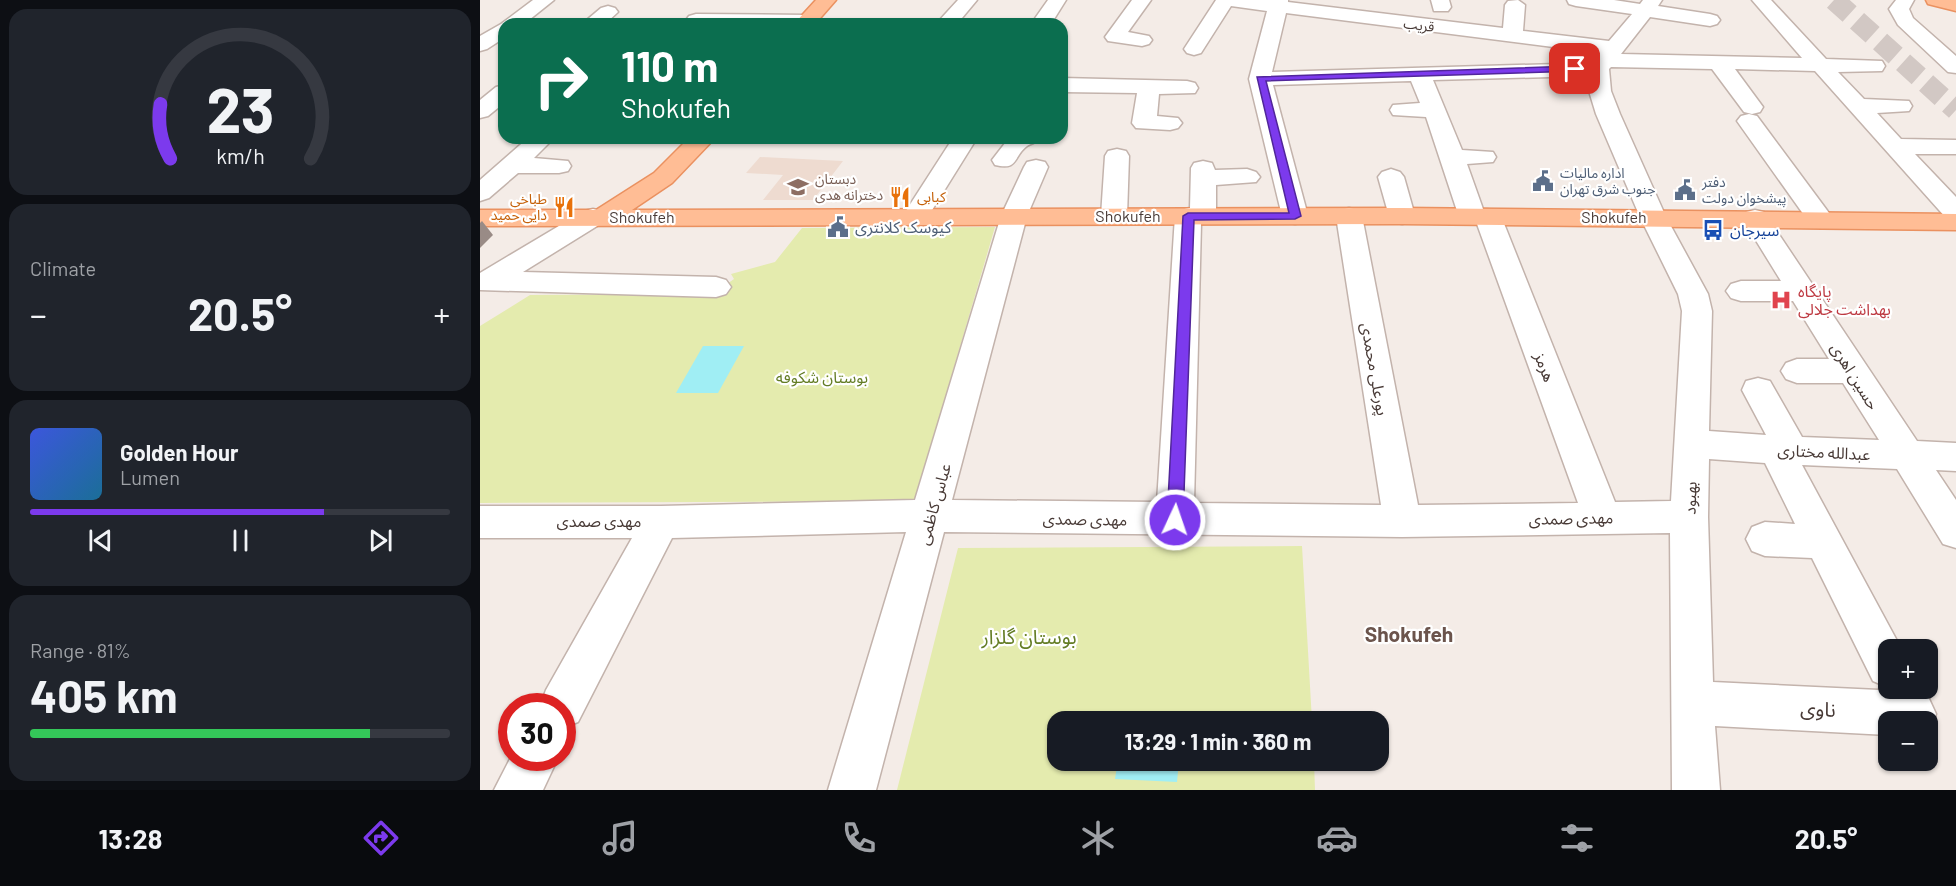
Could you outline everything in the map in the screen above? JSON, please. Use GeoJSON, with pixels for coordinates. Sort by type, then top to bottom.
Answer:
{"type":"FeatureCollection","features":[{"type":"Feature","properties":{"kind":"main road"},"geometry":{"type":"LineString","coordinates":[[811,18],[827,0]]}},
{"type":"Feature","properties":{"kind":"main road"},"geometry":{"type":"LineString","coordinates":[[1935,0],[1956,5]]}},
{"type":"Feature","properties":{"kind":"main road"},"geometry":{"type":"LineString","coordinates":[[597,217],[634,199],[663,178],[697,144]]}},
{"type":"Feature","properties":{"kind":"main road","name":"Shokufeh"},"geometry":{"type":"LineString","coordinates":[[480,218],[1402,216],[1755,218],[1956,222]]}},
{"type":"Feature","properties":{"kind":"street"},"geometry":{"type":"LineString","coordinates":[[520,18],[545,0]]}},
{"type":"Feature","properties":{"kind":"street"},"geometry":{"type":"LineString","coordinates":[[952,18],[968,0]]}},
{"type":"Feature","properties":{"kind":"street"},"geometry":{"type":"LineString","coordinates":[[1045,18],[1058,0]]}},
{"type":"Feature","properties":{"kind":"street"},"geometry":{"type":"LineString","coordinates":[[1142,0],[1115,37],[1142,40]]}},
{"type":"Feature","properties":{"kind":"street"},"geometry":{"type":"LineString","coordinates":[[1194,50],[1225,0]]}},
{"type":"Feature","properties":{"kind":"street","name":"قریب"},"geometry":{"type":"LineString","coordinates":[[1225,0],[1355,8],[1443,28],[1512,36],[1605,59]]}},
{"type":"Feature","properties":{"kind":"street"},"geometry":{"type":"LineString","coordinates":[[1576,0],[1649,6],[1710,20]]}},
{"type":"Feature","properties":{"kind":"street"},"geometry":{"type":"LineString","coordinates":[[1905,0],[1899,9],[1905,21],[1956,67]]}},
{"type":"Feature","properties":{"kind":"street"},"geometry":{"type":"LineString","coordinates":[[1278,3],[1260,79],[1295,216]]}},
{"type":"Feature","properties":{"kind":"street"},"geometry":{"type":"LineString","coordinates":[[1512,36],[1515,5]]}},
{"type":"Feature","properties":{"kind":"street"},"geometry":{"type":"LineString","coordinates":[[1605,59],[1649,6]]}},
{"type":"Feature","properties":{"kind":"street"},"geometry":{"type":"LineString","coordinates":[[1767,7],[1801,14]]}},
{"type":"Feature","properties":{"kind":"street"},"geometry":{"type":"LineString","coordinates":[[1767,7],[1956,213]]}},
{"type":"Feature","properties":{"kind":"street"},"geometry":{"type":"LineString","coordinates":[[698,15],[715,18]]}},
{"type":"Feature","properties":{"kind":"street"},"geometry":{"type":"LineString","coordinates":[[1427,73],[1443,28]]}},
{"type":"Feature","properties":{"kind":"street"},"geometry":{"type":"LineString","coordinates":[[480,45],[498,32]]}},
{"type":"Feature","properties":{"kind":"street"},"geometry":{"type":"LineString","coordinates":[[1793,35],[1821,35]]}},
{"type":"Feature","properties":{"kind":"street"},"geometry":{"type":"LineString","coordinates":[[480,53],[498,54]]}},
{"type":"Feature","properties":{"kind":"street"},"geometry":{"type":"LineString","coordinates":[[1260,79],[1378,83],[1427,73],[1605,59],[1719,63],[1829,75],[1874,66]]}},
{"type":"Feature","properties":{"kind":"street","name":"بهبود"},"geometry":{"type":"LineString","coordinates":[[1605,59],[1600,90],[1608,114],[1653,217],[1693,294],[1697,312],[1689,517],[1696,790]]}},
{"type":"Feature","properties":{"kind":"street"},"geometry":{"type":"LineString","coordinates":[[1098,87],[1110,62]]}},
{"type":"Feature","properties":{"kind":"street"},"geometry":{"type":"LineString","coordinates":[[1719,63],[1820,219]]}},
{"type":"Feature","properties":{"kind":"street","name":"هرمز"},"geometry":{"type":"LineString","coordinates":[[1427,73],[1435,110],[1452,157],[1480,217],[1602,517]]}},
{"type":"Feature","properties":{"kind":"street"},"geometry":{"type":"LineString","coordinates":[[1808,87],[1829,75]]}},
{"type":"Feature","properties":{"kind":"street"},"geometry":{"type":"LineString","coordinates":[[1068,85],[1187,88]]}},
{"type":"Feature","properties":{"kind":"street"},"geometry":{"type":"LineString","coordinates":[[1149,88],[1144,123],[1170,123]]}},
{"type":"Feature","properties":{"kind":"street"},"geometry":{"type":"LineString","coordinates":[[480,111],[498,97]]}},
{"type":"Feature","properties":{"kind":"street"},"geometry":{"type":"LineString","coordinates":[[1858,106],[1901,106]]}},
{"type":"Feature","properties":{"kind":"street"},"geometry":{"type":"LineString","coordinates":[[1401,110],[1435,110]]}},
{"type":"Feature","properties":{"kind":"street"},"geometry":{"type":"LineString","coordinates":[[480,193],[535,144]]}},
{"type":"Feature","properties":{"kind":"street"},"geometry":{"type":"LineString","coordinates":[[915,216],[961,144]]}},
{"type":"Feature","properties":{"kind":"street"},"geometry":{"type":"LineString","coordinates":[[1004,160],[1017,144]]}},
{"type":"Feature","properties":{"kind":"street"},"geometry":{"type":"LineString","coordinates":[[1895,146],[1956,147]]}},
{"type":"Feature","properties":{"kind":"street"},"geometry":{"type":"LineString","coordinates":[[1114,216],[1117,156]]}},
{"type":"Feature","properties":{"kind":"street"},"geometry":{"type":"LineString","coordinates":[[1452,157],[1484,157]]}},
{"type":"Feature","properties":{"kind":"street"},"geometry":{"type":"LineString","coordinates":[[512,165],[559,166]]}},
{"type":"Feature","properties":{"kind":"street","name":"عباس کاظمی"},"geometry":{"type":"LineString","coordinates":[[852,790],[1014,216],[1036,167]]}},
{"type":"Feature","properties":{"kind":"street"},"geometry":{"type":"LineString","coordinates":[[1175,520],[1196,216],[1203,173],[1247,177]]}},
{"type":"Feature","properties":{"kind":"street"},"geometry":{"type":"LineString","coordinates":[[1390,177],[1402,216]]}},
{"type":"Feature","properties":{"kind":"street","name":"پورعلی محمدی"},"geometry":{"type":"LineString","coordinates":[[1349,216],[1402,521]]}},
{"type":"Feature","properties":{"kind":"street"},"geometry":{"type":"LineString","coordinates":[[484,283],[597,217]]}},
{"type":"Feature","properties":{"kind":"street","name":"حسین اهری"},"geometry":{"type":"LineString","coordinates":[[1755,218],[1956,532]]}},
{"type":"Feature","properties":{"kind":"street"},"geometry":{"type":"LineString","coordinates":[[484,283],[716,287]]}},
{"type":"Feature","properties":{"kind":"street"},"geometry":{"type":"LineString","coordinates":[[1741,291],[1801,291]]}},
{"type":"Feature","properties":{"kind":"street"},"geometry":{"type":"LineString","coordinates":[[1797,371],[1852,371]]}},
{"type":"Feature","properties":{"kind":"street"},"geometry":{"type":"LineString","coordinates":[[1758,390],[1823,542],[1878,647]]}},
{"type":"Feature","properties":{"kind":"street","name":"عبدالله مختاری"},"geometry":{"type":"LineString","coordinates":[[1692,444],[1784,451],[1956,457]]}},
{"type":"Feature","properties":{"kind":"street","name":"مهدی صمدی"},"geometry":{"type":"LineString","coordinates":[[480,522],[661,522],[931,516],[1402,521],[1689,517]]}},
{"type":"Feature","properties":{"kind":"street"},"geometry":{"type":"LineString","coordinates":[[569,693],[661,522]]}},
{"type":"Feature","properties":{"kind":"street"},"geometry":{"type":"LineString","coordinates":[[1765,539],[1823,542]]}},
{"type":"Feature","properties":{"kind":"street","name":"ناوی"},"geometry":{"type":"LineString","coordinates":[[1692,703],[1914,714],[1906,699]]}},
{"type":"Feature","properties":{"kind":"street"},"geometry":{"type":"LineString","coordinates":[[518,790],[528,771]]}},
{"type":"Feature","properties":{"kind":"shaded area","name":"دبستان دخترانه هدی"},"geometry":{"type":"Polygon","coordinates":[[[760,157],[843,161],[813,200],[763,200],[783,175],[746,173],[760,157]]]}},
{"type":"Feature","properties":{"kind":"green space","name":"بوستان شکوفه"},"geometry":{"type":"Polygon","coordinates":[[[995,227],[915,501],[480,503],[480,326],[530,295],[713,294],[734,279],[731,274],[775,262],[802,228],[995,227]]]}},
{"type":"Feature","properties":{"kind":"green space","name":"بوستان گلزار"},"geometry":{"type":"Polygon","coordinates":[[[1302,546],[1311,711],[1047,711],[1047,771],[1314,771],[1315,790],[897,790],[958,548],[1302,546]]]}},
{"type":"Feature","properties":{"kind":"water"},"geometry":{"type":"Polygon","coordinates":[[[703,346],[744,346],[718,393],[676,393],[703,346]]]}},
{"type":"Feature","properties":{"kind":"water"},"geometry":{"type":"Polygon","coordinates":[[[1116,771],[1178,771],[1177,782],[1115,779],[1116,771]]]}},
{"type":"Feature","properties":{"kind":"tunnel"},"geometry":{"type":"LineString","coordinates":[[1834,0],[1956,110]]}},
{"type":"Feature","properties":{"kind":"place","name":"اداره مالیات جنوب شرق تهران"},"geometry":{"type":"Point","coordinates":[1543,181]}},
{"type":"Feature","properties":{"kind":"place","name":"دبستان دخترانه هدی"},"geometry":{"type":"Point","coordinates":[798,187]}},
{"type":"Feature","properties":{"kind":"place","name":"دفتر پیشخوان دولت"},"geometry":{"type":"Point","coordinates":[1685,190]}},
{"type":"Feature","properties":{"kind":"place","name":"کبابی"},"geometry":{"type":"Point","coordinates":[900,197]}},
{"type":"Feature","properties":{"kind":"place","name":"طباخی دایی حمید"},"geometry":{"type":"Point","coordinates":[564,207]}},
{"type":"Feature","properties":{"kind":"place","name":"کیوسک کلانتری"},"geometry":{"type":"Point","coordinates":[838,227]}},
{"type":"Feature","properties":{"kind":"place","name":"سیرجان"},"geometry":{"type":"Point","coordinates":[1713,230]}},
{"type":"Feature","properties":{"kind":"place","name":"پایگاه بهداشت جلالی"},"geometry":{"type":"Point","coordinates":[1781,300]}},
{"type":"Feature","properties":{"kind":"district","name":"Shokufeh"},"geometry":{"type":"Point","coordinates":[1409,635]}},
{"type":"Feature","properties":{"kind":"route"},"geometry":{"type":"LineString","coordinates":[[1175,520],[1188,216],[1295,216],[1260,79],[1575,69]]}}]}
